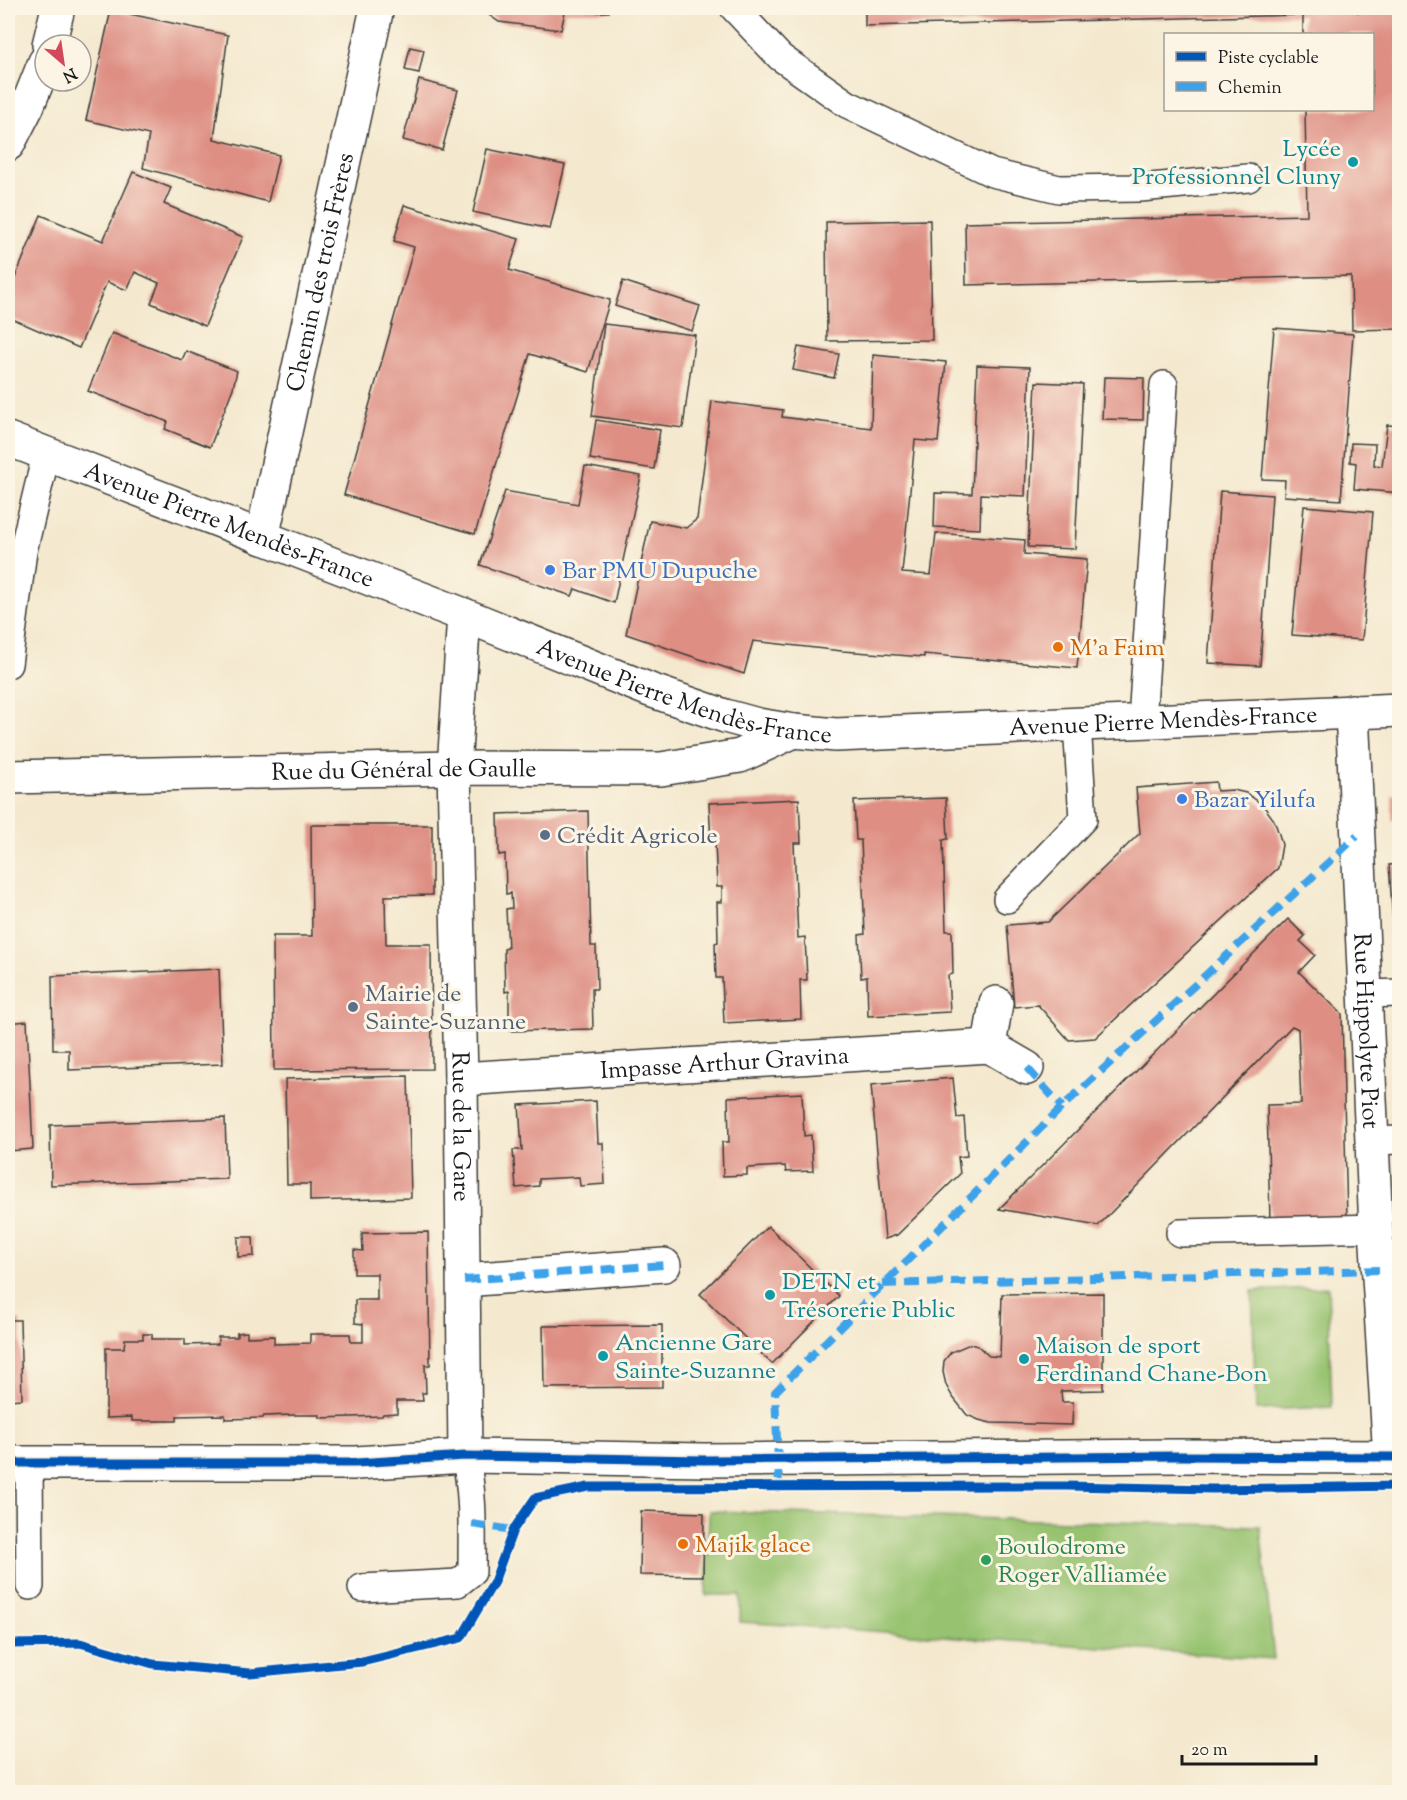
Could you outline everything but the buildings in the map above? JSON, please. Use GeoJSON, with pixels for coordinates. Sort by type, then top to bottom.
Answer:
{"type":"FeatureCollection","features":[{"type":"Feature","properties":{"kind":"street"},"geometry":{"type":"LineString","coordinates":[[52,33],[58,8]]}},
{"type":"Feature","properties":{"kind":"street","name":"Chemin des trois Frères"},"geometry":{"type":"LineString","coordinates":[[262,538],[377,8]]}},
{"type":"Feature","properties":{"kind":"street"},"geometry":{"type":"LineString","coordinates":[[8,144],[33,92]]}},
{"type":"Feature","properties":{"kind":"street","name":"Avenue Pierre Mendès-France"},"geometry":{"type":"LineString","coordinates":[[8,439],[464,615],[650,690],[725,716],[794,731],[837,735],[1400,710]]}},
{"type":"Feature","properties":{"kind":"street","name":"Rue de la Gare"},"geometry":{"type":"LineString","coordinates":[[464,615],[454,768],[461,1078],[465,1456]]}},
{"type":"Feature","properties":{"kind":"street","name":"Rue Hippolyte Piot"},"geometry":{"type":"LineString","coordinates":[[1352,711],[1365,994],[1386,1141],[1376,1228],[1389,1269],[1395,1458]]}},
{"type":"Feature","properties":{"kind":"street","name":"Rue du Général de Gaulle"},"geometry":{"type":"LineString","coordinates":[[8,777],[454,768],[660,769],[740,756],[794,731]]}},
{"type":"Feature","properties":{"kind":"street"},"geometry":{"type":"LineString","coordinates":[[996,1003],[989,1046],[1027,1068]]}},
{"type":"Feature","properties":{"kind":"street","name":"Impasse Arthur Gravina"},"geometry":{"type":"LineString","coordinates":[[461,1078],[989,1046]]}},
{"type":"Feature","properties":{"kind":"street"},"geometry":{"type":"LineString","coordinates":[[464,1280],[664,1265]]}},
{"type":"Feature","properties":{"kind":"street"},"geometry":{"type":"LineString","coordinates":[[18,1463],[356,1463],[465,1456],[704,1460],[1176,1456],[1395,1458]]}},
{"type":"Feature","properties":{"kind":"lane"},"geometry":{"type":"LineString","coordinates":[[734,8],[780,57],[847,104],[992,173],[1059,189],[1140,188],[1248,178]]}},
{"type":"Feature","properties":{"kind":"lane"},"geometry":{"type":"LineString","coordinates":[[1142,721],[1164,385]]}},
{"type":"Feature","properties":{"kind":"lane"},"geometry":{"type":"LineString","coordinates":[[8,664],[23,551],[46,455]]}},
{"type":"Feature","properties":{"kind":"lane"},"geometry":{"type":"LineString","coordinates":[[1007,899],[1083,819],[1077,723]]}},
{"type":"Feature","properties":{"kind":"lane"},"geometry":{"type":"LineString","coordinates":[[1365,994],[1400,993]]}},
{"type":"Feature","properties":{"kind":"lane"},"geometry":{"type":"LineString","coordinates":[[1180,1233],[1376,1228]]}},
{"type":"Feature","properties":{"kind":"lane"},"geometry":{"type":"LineString","coordinates":[[362,1588],[458,1583],[472,1572],[470,1476],[465,1456]]}},
{"type":"Feature","properties":{"kind":"lane"},"geometry":{"type":"LineString","coordinates":[[18,1463],[30,1586]]}},
{"type":"Feature","properties":{"kind":"green space"},"geometry":{"type":"Polygon","coordinates":[[[1328,1287],[1332,1407],[1256,1410],[1252,1291],[1328,1287]]]}},
{"type":"Feature","properties":{"kind":"green space","name":"Boulodrome Roger Valliamée"},"geometry":{"type":"Polygon","coordinates":[[[709,1511],[1260,1526],[1274,1659],[740,1622],[740,1595],[706,1595],[709,1511]]]}},
{"type":"Feature","properties":{"kind":"marked path"},"geometry":{"type":"LineString","coordinates":[[779,1487],[775,1392],[1062,1107],[1357,836]]}},
{"type":"Feature","properties":{"kind":"marked path"},"geometry":{"type":"LineString","coordinates":[[1027,1068],[1062,1107]]}},
{"type":"Feature","properties":{"kind":"marked path"},"geometry":{"type":"LineString","coordinates":[[464,1280],[664,1265]]}},
{"type":"Feature","properties":{"kind":"marked path"},"geometry":{"type":"LineString","coordinates":[[882,1284],[1379,1270]]}},
{"type":"Feature","properties":{"kind":"marked path"},"geometry":{"type":"LineString","coordinates":[[472,1524],[513,1530]]}},
{"type":"Feature","properties":{"kind":"cycle path"},"geometry":{"type":"LineString","coordinates":[[8,1463],[356,1463],[465,1456],[704,1460],[1176,1456],[1400,1457]]}},
{"type":"Feature","properties":{"kind":"cycle path"},"geometry":{"type":"LineString","coordinates":[[8,1644],[80,1643],[153,1664],[250,1673],[362,1662],[461,1638],[494,1582],[513,1530],[535,1498],[588,1487],[1066,1486],[1213,1489],[1400,1486]]}},
{"type":"Feature","properties":{"kind":"place","name":"Lycée Professionnel Cluny"},"geometry":{"type":"Point","coordinates":[1353,162]}},
{"type":"Feature","properties":{"kind":"place","name":"Bar PMU Dupuche"},"geometry":{"type":"Point","coordinates":[550,570]}},
{"type":"Feature","properties":{"kind":"place","name":"M'a Faim"},"geometry":{"type":"Point","coordinates":[1058,647]}},
{"type":"Feature","properties":{"kind":"place","name":"Bazar Yilufa"},"geometry":{"type":"Point","coordinates":[1182,799]}},
{"type":"Feature","properties":{"kind":"place","name":"Crédit Agricole"},"geometry":{"type":"Point","coordinates":[545,835]}},
{"type":"Feature","properties":{"kind":"place","name":"Mairie de Sainte-Suzanne"},"geometry":{"type":"Point","coordinates":[353,1007]}},
{"type":"Feature","properties":{"kind":"place","name":"DETN et Trésorerie Public"},"geometry":{"type":"Point","coordinates":[770,1295]}},
{"type":"Feature","properties":{"kind":"place","name":"Ancienne Gare Sainte-Suzanne"},"geometry":{"type":"Point","coordinates":[603,1356]}},
{"type":"Feature","properties":{"kind":"place","name":"Maison de sport Ferdinand Chane-Bon"},"geometry":{"type":"Point","coordinates":[1024,1359]}},
{"type":"Feature","properties":{"kind":"place","name":"Majik glace"},"geometry":{"type":"Point","coordinates":[683,1544]}},
{"type":"Feature","properties":{"kind":"place","name":"Boulodrome Roger Valliamée"},"geometry":{"type":"Point","coordinates":[986,1560]}}]}
